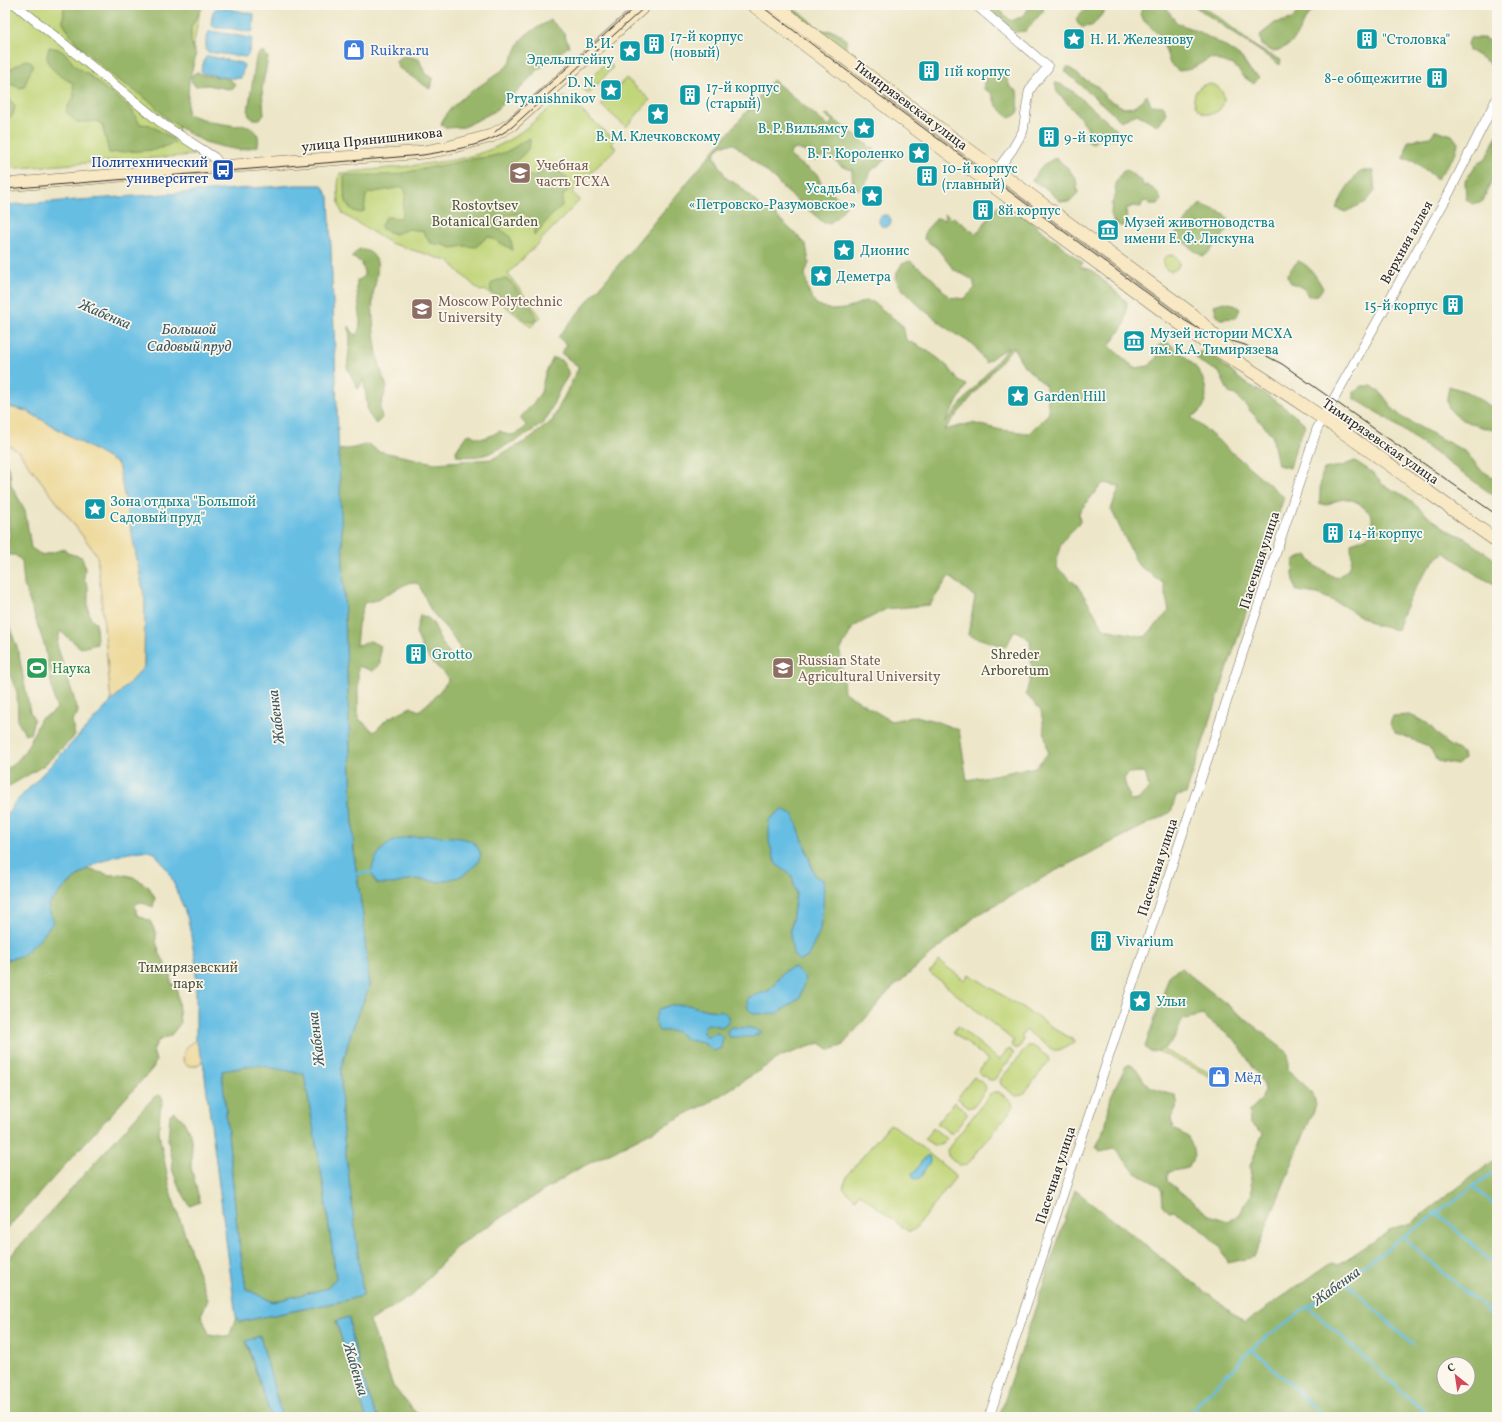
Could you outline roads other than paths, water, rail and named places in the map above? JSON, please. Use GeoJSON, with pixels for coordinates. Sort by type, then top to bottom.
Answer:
{"type":"FeatureCollection","features":[{"type":"Feature","properties":{"kind":"main road","name":"улица Прянишникова"},"geometry":{"type":"LineString","coordinates":[[5,186],[221,167],[425,152],[447,148],[495,134],[518,119],[645,5]]}},
{"type":"Feature","properties":{"kind":"main road","name":"Тимирязевская улица"},"geometry":{"type":"LineString","coordinates":[[753,5],[905,121],[1208,344],[1247,367],[1322,418],[1497,541]]}},
{"type":"Feature","properties":{"kind":"main road","name":"Тимирязевская улица"},"geometry":{"type":"LineString","coordinates":[[774,5],[1193,315],[1247,367]]}},
{"type":"Feature","properties":{"kind":"street"},"geometry":{"type":"LineString","coordinates":[[16,5],[164,125],[215,158],[221,167]]}},
{"type":"Feature","properties":{"kind":"street"},"geometry":{"type":"LineString","coordinates":[[976,5],[1048,67],[1029,92],[1023,131],[1012,150],[988,182]]}},
{"type":"Feature","properties":{"kind":"street","name":"Верхняя аллея"},"geometry":{"type":"LineString","coordinates":[[1322,418],[1447,197],[1497,98]]}},
{"type":"Feature","properties":{"kind":"street","name":"Пасечная улица"},"geometry":{"type":"LineString","coordinates":[[989,1417],[1317,429],[1322,418]]}},
{"type":"Feature","properties":{"kind":"water"},"geometry":{"type":"Polygon","coordinates":[[[216,8],[254,14],[253,31],[250,32],[229,28],[216,28],[211,25],[212,14],[216,8]]]}},
{"type":"Feature","properties":{"kind":"water"},"geometry":{"type":"Polygon","coordinates":[[[211,31],[251,38],[252,40],[248,55],[245,57],[206,51],[206,40],[209,32],[211,31]]]}},
{"type":"Feature","properties":{"kind":"water"},"geometry":{"type":"Polygon","coordinates":[[[208,56],[241,63],[244,65],[241,78],[228,78],[203,73],[201,71],[205,58],[208,56]]]}},
{"type":"Feature","properties":{"kind":"water","name":"Большой Садовый пруд"},"geometry":{"type":"Polygon","coordinates":[[[296,185],[322,185],[329,197],[354,855],[363,916],[369,987],[351,1033],[341,1069],[342,1122],[363,1294],[358,1297],[239,1322],[236,1317],[203,1061],[196,1040],[196,964],[188,919],[170,874],[155,853],[144,851],[121,855],[92,866],[82,873],[66,886],[48,905],[54,921],[40,939],[22,956],[5,960],[5,818],[13,805],[144,667],[145,600],[118,464],[27,411],[5,406],[5,205],[296,185]],[[257,1065],[222,1071],[237,1227],[246,1289],[273,1302],[328,1288],[336,1278],[323,1183],[304,1074],[257,1065]]]}},
{"type":"Feature","properties":{"kind":"water"},"geometry":{"type":"Polygon","coordinates":[[[883,215],[887,215],[891,221],[887,227],[883,227],[879,223],[879,219],[883,215]]]}},
{"type":"Feature","properties":{"kind":"water"},"geometry":{"type":"Polygon","coordinates":[[[782,809],[794,815],[815,876],[824,881],[823,909],[819,934],[807,958],[799,961],[793,954],[790,936],[796,893],[792,876],[776,864],[769,842],[769,820],[782,809]]]}},
{"type":"Feature","properties":{"kind":"water"},"geometry":{"type":"Polygon","coordinates":[[[430,835],[460,838],[474,843],[481,854],[477,864],[462,876],[440,882],[414,879],[394,884],[377,884],[371,872],[379,852],[385,846],[400,839],[430,835]]]}},
{"type":"Feature","properties":{"kind":"water"},"geometry":{"type":"Polygon","coordinates":[[[795,967],[805,978],[800,998],[778,1013],[754,1014],[748,1009],[747,998],[770,990],[784,971],[795,967]]]}},
{"type":"Feature","properties":{"kind":"water"},"geometry":{"type":"Polygon","coordinates":[[[671,1005],[688,1005],[707,1010],[722,1011],[729,1016],[729,1021],[722,1027],[708,1024],[704,1027],[703,1033],[707,1036],[717,1033],[723,1037],[721,1048],[714,1051],[703,1043],[688,1040],[676,1031],[659,1031],[655,1020],[657,1012],[659,1009],[671,1005]]]}},
{"type":"Feature","properties":{"kind":"water"},"geometry":{"type":"Polygon","coordinates":[[[731,1027],[751,1028],[762,1032],[752,1037],[728,1037],[727,1031],[731,1027]]]}},
{"type":"Feature","properties":{"kind":"water"},"geometry":{"type":"Polygon","coordinates":[[[926,1156],[929,1156],[929,1164],[920,1178],[913,1178],[912,1174],[926,1156]]]}},
{"type":"Feature","properties":{"kind":"water"},"geometry":{"type":"Polygon","coordinates":[[[349,1317],[353,1342],[363,1379],[376,1415],[380,1417],[366,1417],[336,1321],[349,1317]]]}},
{"type":"Feature","properties":{"kind":"water"},"geometry":{"type":"Polygon","coordinates":[[[260,1336],[282,1417],[271,1417],[246,1341],[260,1336]]]}},
{"type":"Feature","properties":{"kind":"waterway"},"geometry":{"type":"LineString","coordinates":[[356,874],[371,872]]}},
{"type":"Feature","properties":{"kind":"waterway","name":"Жабенка"},"geometry":{"type":"LineString","coordinates":[[1185,1417],[1258,1343],[1497,1169]]}},
{"type":"Feature","properties":{"kind":"waterway"},"geometry":{"type":"LineString","coordinates":[[1473,1186],[1497,1208]]}},
{"type":"Feature","properties":{"kind":"waterway"},"geometry":{"type":"LineString","coordinates":[[1437,1213],[1497,1267]]}},
{"type":"Feature","properties":{"kind":"waterway"},"geometry":{"type":"LineString","coordinates":[[1403,1237],[1497,1320]]}},
{"type":"Feature","properties":{"kind":"waterway"},"geometry":{"type":"LineString","coordinates":[[1344,1280],[1413,1345]]}},
{"type":"Feature","properties":{"kind":"waterway"},"geometry":{"type":"LineString","coordinates":[[1308,1306],[1430,1417]]}},
{"type":"Feature","properties":{"kind":"waterway"},"geometry":{"type":"LineString","coordinates":[[1252,1349],[1318,1410]]}},
{"type":"Feature","properties":{"kind":"tram line"},"geometry":{"type":"LineString","coordinates":[[495,132],[638,5]]}},
{"type":"Feature","properties":{"kind":"tram line"},"geometry":{"type":"LineString","coordinates":[[5,189],[423,155],[480,143],[492,139],[512,127],[647,5]]}},
{"type":"Feature","properties":{"kind":"tram line"},"geometry":{"type":"LineString","coordinates":[[760,5],[899,110],[1184,320],[1206,333],[1245,345],[1282,364],[1497,515]]}},
{"type":"Feature","properties":{"kind":"place","name":"Н. И. Железнову"},"geometry":{"type":"Point","coordinates":[1074,39]}},
{"type":"Feature","properties":{"kind":"place","name":"\"Столовка\""},"geometry":{"type":"Point","coordinates":[1367,39]}},
{"type":"Feature","properties":{"kind":"place","name":"17-й корпус (новый)"},"geometry":{"type":"Point","coordinates":[654,44]}},
{"type":"Feature","properties":{"kind":"place","name":"Ruikra.ru"},"geometry":{"type":"Point","coordinates":[354,50]}},
{"type":"Feature","properties":{"kind":"place","name":"В. И. Эдельштейну"},"geometry":{"type":"Point","coordinates":[630,51]}},
{"type":"Feature","properties":{"kind":"place","name":"11й корпус"},"geometry":{"type":"Point","coordinates":[929,71]}},
{"type":"Feature","properties":{"kind":"place","name":"8-е общежитие"},"geometry":{"type":"Point","coordinates":[1437,78]}},
{"type":"Feature","properties":{"kind":"place","name":"D. N. Pryanishnikov"},"geometry":{"type":"Point","coordinates":[611,90]}},
{"type":"Feature","properties":{"kind":"place","name":"17-й корпус (старый)"},"geometry":{"type":"Point","coordinates":[690,95]}},
{"type":"Feature","properties":{"kind":"place","name":"В. М. Клечковскому"},"geometry":{"type":"Point","coordinates":[658,114]}},
{"type":"Feature","properties":{"kind":"place","name":"В. Р. Вильямсу"},"geometry":{"type":"Point","coordinates":[864,128]}},
{"type":"Feature","properties":{"kind":"place","name":"9-й корпус"},"geometry":{"type":"Point","coordinates":[1049,137]}},
{"type":"Feature","properties":{"kind":"place","name":"В. Г. Короленко"},"geometry":{"type":"Point","coordinates":[919,153]}},
{"type":"Feature","properties":{"kind":"place","name":"Политехнический университет"},"geometry":{"type":"Point","coordinates":[223,170]}},
{"type":"Feature","properties":{"kind":"place","name":"Учебная часть ТСХА"},"geometry":{"type":"Point","coordinates":[520,173]}},
{"type":"Feature","properties":{"kind":"place","name":"10-й корпус (главный)"},"geometry":{"type":"Point","coordinates":[927,176]}},
{"type":"Feature","properties":{"kind":"place","name":"Усадьба «Петровско-Разумовское»"},"geometry":{"type":"Point","coordinates":[872,196]}},
{"type":"Feature","properties":{"kind":"place","name":"8й корпус"},"geometry":{"type":"Point","coordinates":[983,210]}},
{"type":"Feature","properties":{"kind":"place","name":"Музей животноводства имени Е. Ф. Лискуна"},"geometry":{"type":"Point","coordinates":[1108,230]}},
{"type":"Feature","properties":{"kind":"place","name":"Дионис"},"geometry":{"type":"Point","coordinates":[844,250]}},
{"type":"Feature","properties":{"kind":"place","name":"Деметра"},"geometry":{"type":"Point","coordinates":[821,276]}},
{"type":"Feature","properties":{"kind":"place","name":"15-й корпус"},"geometry":{"type":"Point","coordinates":[1453,305]}},
{"type":"Feature","properties":{"kind":"place","name":"Moscow Polytechnic University"},"geometry":{"type":"Point","coordinates":[422,309]}},
{"type":"Feature","properties":{"kind":"place","name":"Музей истории МСХА им. К.А. Тимирязева"},"geometry":{"type":"Point","coordinates":[1134,341]}},
{"type":"Feature","properties":{"kind":"place","name":"Garden Hill"},"geometry":{"type":"Point","coordinates":[1018,396]}},
{"type":"Feature","properties":{"kind":"place","name":"Зона отдыха \"Большой Садовый пруд\""},"geometry":{"type":"Point","coordinates":[95,509]}},
{"type":"Feature","properties":{"kind":"place","name":"14-й корпус"},"geometry":{"type":"Point","coordinates":[1333,533]}},
{"type":"Feature","properties":{"kind":"place","name":"Grotto"},"geometry":{"type":"Point","coordinates":[416,654]}},
{"type":"Feature","properties":{"kind":"place","name":"Наука"},"geometry":{"type":"Point","coordinates":[37,668]}},
{"type":"Feature","properties":{"kind":"place","name":"Russian State Agricultural University"},"geometry":{"type":"Point","coordinates":[783,668]}},
{"type":"Feature","properties":{"kind":"place","name":"Vivarium"},"geometry":{"type":"Point","coordinates":[1101,941]}},
{"type":"Feature","properties":{"kind":"place","name":"Ульи"},"geometry":{"type":"Point","coordinates":[1140,1001]}},
{"type":"Feature","properties":{"kind":"place","name":"Мёд"},"geometry":{"type":"Point","coordinates":[1219,1077]}},
{"type":"Feature","properties":{"kind":"park label","name":"Rostovtsev Botanical Garden"},"geometry":{"type":"Point","coordinates":[485,214]}},
{"type":"Feature","properties":{"kind":"park label","name":"Shreder Arboretum"},"geometry":{"type":"Point","coordinates":[1015,662]}},
{"type":"Feature","properties":{"kind":"park label","name":"Тимирязевский парк"},"geometry":{"type":"Point","coordinates":[188,976]}}]}
